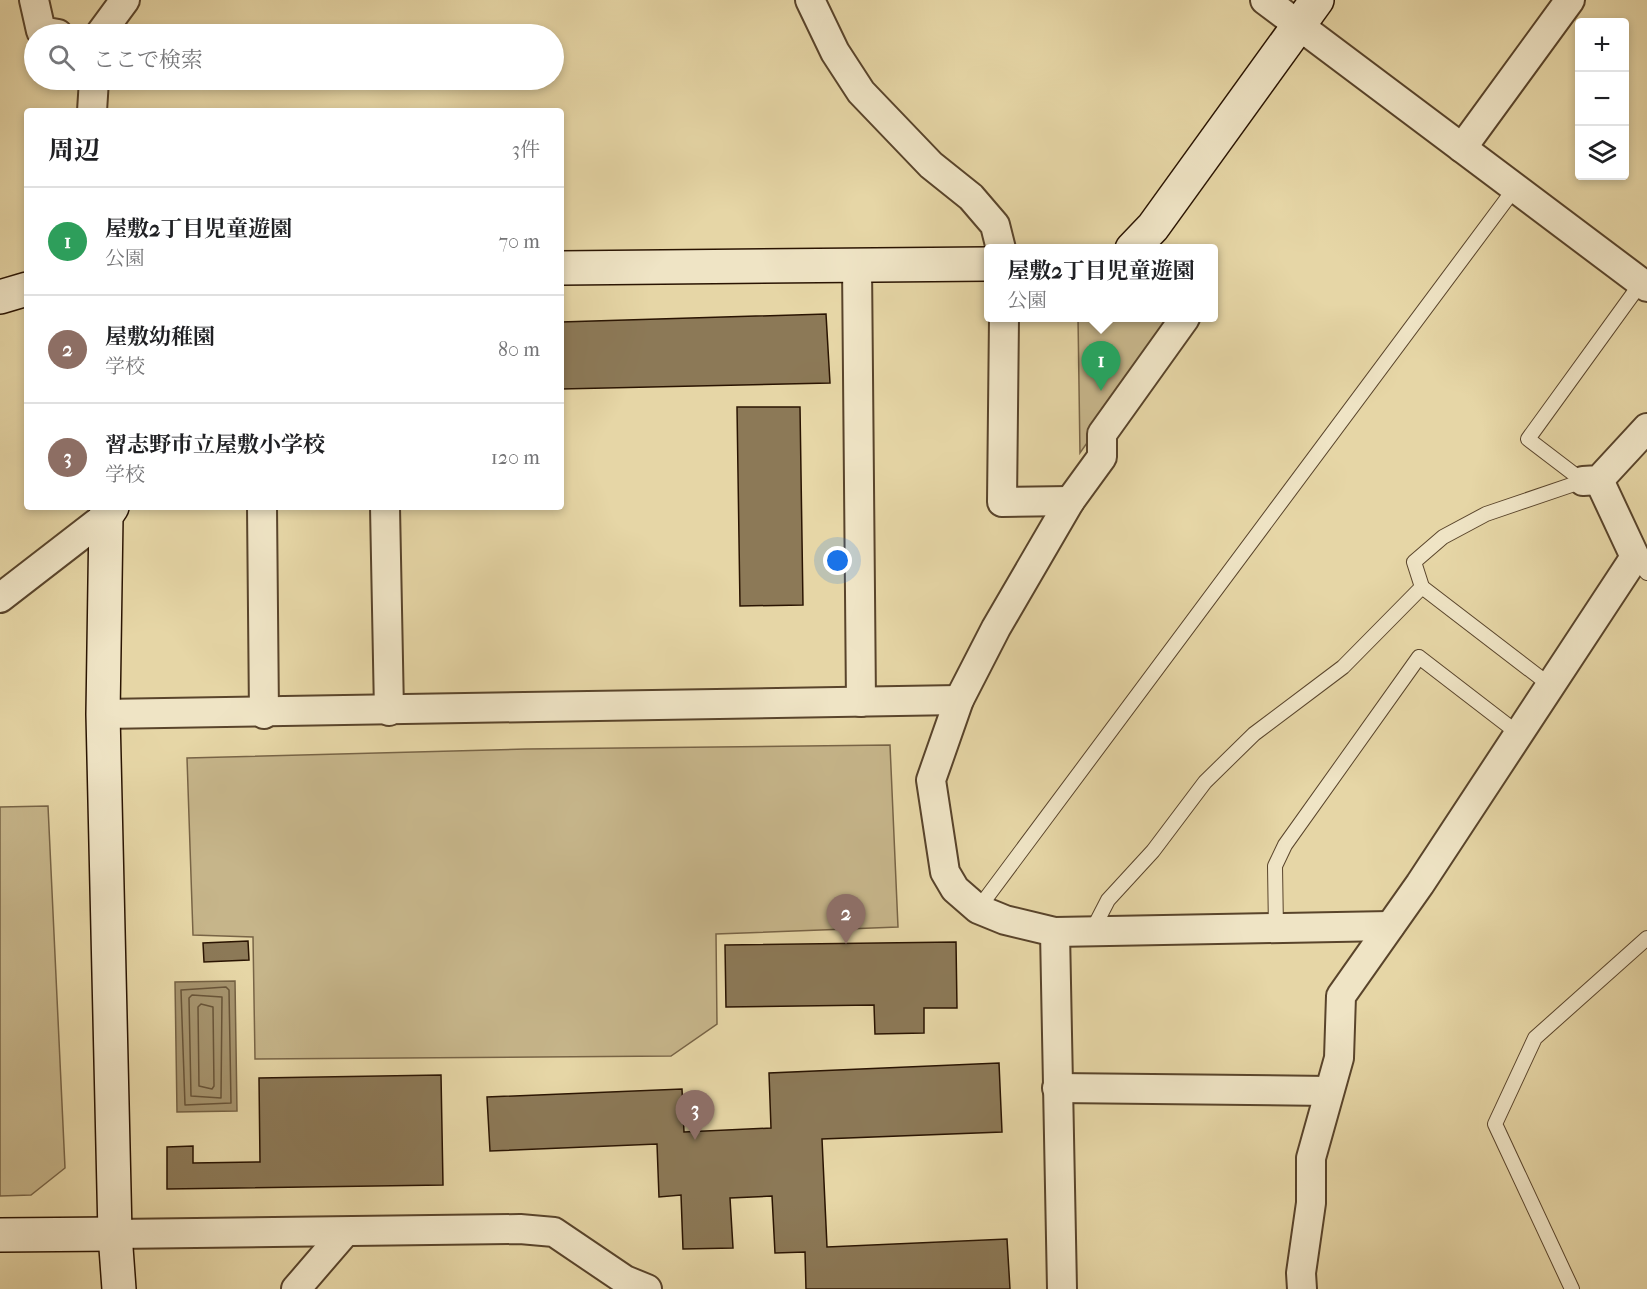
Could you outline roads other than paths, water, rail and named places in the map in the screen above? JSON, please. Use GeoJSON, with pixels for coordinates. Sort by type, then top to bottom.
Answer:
{"type":"FeatureCollection","features":[{"type":"Feature","properties":{"kind":"street"},"geometry":{"type":"LineString","coordinates":[[34,0],[39,24]]}},
{"type":"Feature","properties":{"kind":"street"},"geometry":{"type":"LineString","coordinates":[[107,24],[125,0]]}},
{"type":"Feature","properties":{"kind":"street"},"geometry":{"type":"LineString","coordinates":[[810,0],[835,52],[861,92],[931,165],[971,197],[995,225],[1000,244]]}},
{"type":"Feature","properties":{"kind":"street"},"geometry":{"type":"LineString","coordinates":[[1265,0],[1308,12],[1462,148],[1644,285]]}},
{"type":"Feature","properties":{"kind":"street"},"geometry":{"type":"LineString","coordinates":[[1462,148],[1570,0]]}},
{"type":"Feature","properties":{"kind":"street"},"geometry":{"type":"LineString","coordinates":[[1137,244],[1153,226],[1308,12]]}},
{"type":"Feature","properties":{"kind":"street"},"geometry":{"type":"LineString","coordinates":[[92,108],[93,90]]}},
{"type":"Feature","properties":{"kind":"street"},"geometry":{"type":"LineString","coordinates":[[564,268],[984,264]]}},
{"type":"Feature","properties":{"kind":"street"},"geometry":{"type":"LineString","coordinates":[[857,265],[861,702]]}},
{"type":"Feature","properties":{"kind":"street"},"geometry":{"type":"LineString","coordinates":[[0,297],[24,290]]}},
{"type":"Feature","properties":{"kind":"street"},"geometry":{"type":"LineString","coordinates":[[1005,322],[1002,502],[1070,501]]}},
{"type":"Feature","properties":{"kind":"street"},"geometry":{"type":"LineString","coordinates":[[1182,322],[1102,434],[1102,457],[1070,501],[996,628],[959,700],[931,780],[945,872],[955,889],[978,909],[1005,920],[1055,932],[1390,926]]}},
{"type":"Feature","properties":{"kind":"street"},"geometry":{"type":"LineString","coordinates":[[1302,1289],[1311,1203],[1311,1158],[1339,1058],[1341,996],[1551,686],[1643,560],[1591,481],[1647,428]]}},
{"type":"Feature","properties":{"kind":"street"},"geometry":{"type":"LineString","coordinates":[[262,510],[264,714]]}},
{"type":"Feature","properties":{"kind":"street"},"geometry":{"type":"LineString","coordinates":[[385,510],[389,711]]}},
{"type":"Feature","properties":{"kind":"street"},"geometry":{"type":"LineString","coordinates":[[0,598],[109,512]]}},
{"type":"Feature","properties":{"kind":"street"},"geometry":{"type":"LineString","coordinates":[[109,512],[103,714],[115,1234],[119,1289]]}},
{"type":"Feature","properties":{"kind":"street"},"geometry":{"type":"LineString","coordinates":[[103,714],[264,714],[959,700]]}},
{"type":"Feature","properties":{"kind":"street"},"geometry":{"type":"LineString","coordinates":[[1055,932],[1062,1289]]}},
{"type":"Feature","properties":{"kind":"street"},"geometry":{"type":"LineString","coordinates":[[1057,1088],[1329,1091]]}},
{"type":"Feature","properties":{"kind":"street"},"geometry":{"type":"LineString","coordinates":[[0,1235],[520,1229],[554,1232],[625,1280],[647,1289]]}},
{"type":"Feature","properties":{"kind":"street"},"geometry":{"type":"LineString","coordinates":[[296,1289],[345,1232]]}},
{"type":"Feature","properties":{"kind":"lane"},"geometry":{"type":"LineString","coordinates":[[978,909],[1515,188]]}},
{"type":"Feature","properties":{"kind":"lane"},"geometry":{"type":"LineString","coordinates":[[1591,481],[1528,439],[1644,285]]}},
{"type":"Feature","properties":{"kind":"lane"},"geometry":{"type":"LineString","coordinates":[[1551,686],[1422,587],[1414,562],[1443,537],[1486,514],[1591,481]]}},
{"type":"Feature","properties":{"kind":"lane"},"geometry":{"type":"LineString","coordinates":[[1092,931],[1108,900],[1153,851],[1205,782],[1254,734],[1343,667],[1422,587]]}},
{"type":"Feature","properties":{"kind":"lane"},"geometry":{"type":"LineString","coordinates":[[1276,929],[1275,866],[1285,845],[1419,657],[1519,734]]}},
{"type":"Feature","properties":{"kind":"lane"},"geometry":{"type":"LineString","coordinates":[[1572,1289],[1495,1124],[1535,1038],[1647,938]]}},
{"type":"Feature","properties":{"kind":"water"},"geometry":{"type":"Polygon","coordinates":[[[235,981],[237,1111],[177,1112],[175,982],[235,981]]]}},
{"type":"Feature","properties":{"kind":"place","name":"屋敷2丁目児童遊園"},"geometry":{"type":"Point","coordinates":[1101,391]}},
{"type":"Feature","properties":{"kind":"place","name":"屋敷幼稚園"},"geometry":{"type":"Point","coordinates":[846,944]}},
{"type":"Feature","properties":{"kind":"place","name":"習志野市立屋敷小学校"},"geometry":{"type":"Point","coordinates":[695,1140]}}]}
